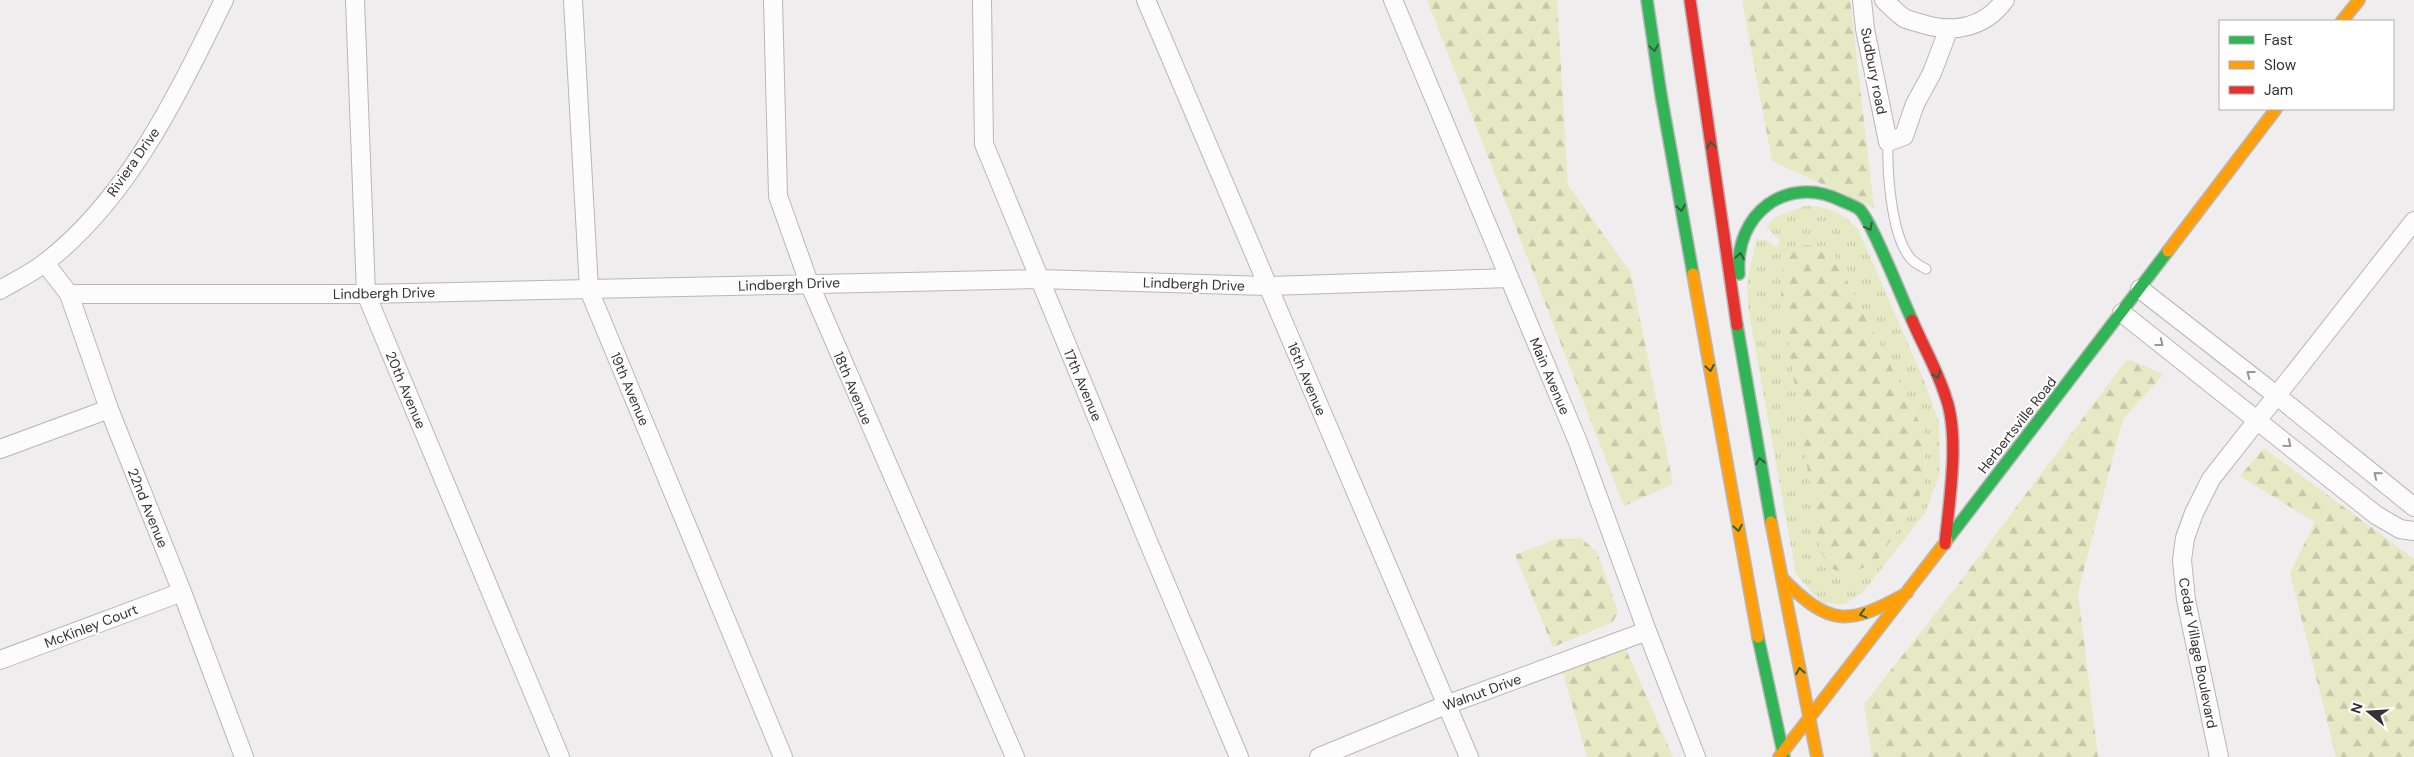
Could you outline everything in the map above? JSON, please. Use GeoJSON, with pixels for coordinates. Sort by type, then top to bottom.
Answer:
{"type":"FeatureCollection","features":[{"type":"Feature","properties":{"kind":"main road"},"geometry":{"type":"LineString","coordinates":[[1647,0],[1661,95],[1753,611],[1782,756]]}},
{"type":"Feature","properties":{"kind":"main road"},"geometry":{"type":"LineString","coordinates":[[1690,0],[1744,375],[1808,719],[1817,757]]}},
{"type":"Feature","properties":{"kind":"main road"},"geometry":{"type":"LineString","coordinates":[[2343,20],[2359,0]]}},
{"type":"Feature","properties":{"kind":"main road","name":"Herbertsville Road"},"geometry":{"type":"LineString","coordinates":[[1782,756],[1808,719],[1945,544],[2275,110]]}},
{"type":"Feature","properties":{"kind":"main road"},"geometry":{"type":"LineString","coordinates":[[1744,375],[1738,263],[1743,239],[1752,218],[1762,208],[1776,199],[1802,191],[1832,196],[1860,210],[1878,242],[1947,399],[1952,437],[1952,474],[1945,544]]}},
{"type":"Feature","properties":{"kind":"main road"},"geometry":{"type":"LineString","coordinates":[[1782,578],[1812,606],[1830,614],[1854,616],[1874,611],[1907,593]]}},
{"type":"Feature","properties":{"kind":"street","name":"Riviera Drive"},"geometry":{"type":"LineString","coordinates":[[0,290],[45,263],[74,236],[108,199],[149,142],[189,72],[224,0]]}},
{"type":"Feature","properties":{"kind":"street","name":"20th Avenue"},"geometry":{"type":"LineString","coordinates":[[356,0],[366,294],[560,757]]}},
{"type":"Feature","properties":{"kind":"street","name":"19th Avenue"},"geometry":{"type":"LineString","coordinates":[[573,0],[589,290],[783,757]]}},
{"type":"Feature","properties":{"kind":"street","name":"18th Avenue"},"geometry":{"type":"LineString","coordinates":[[773,0],[778,196],[809,283],[1015,757]]}},
{"type":"Feature","properties":{"kind":"street","name":"17th Avenue"},"geometry":{"type":"LineString","coordinates":[[982,0],[984,144],[1239,757]]}},
{"type":"Feature","properties":{"kind":"street","name":"16th Avenue"},"geometry":{"type":"LineString","coordinates":[[1146,0],[1469,757]]}},
{"type":"Feature","properties":{"kind":"street","name":"Main Avenue"},"geometry":{"type":"LineString","coordinates":[[1394,0],[1578,442],[1647,631],[1696,757]]}},
{"type":"Feature","properties":{"kind":"street","name":"Sudbury road"},"geometry":{"type":"LineString","coordinates":[[1862,0],[1865,29],[1896,139]]}},
{"type":"Feature","properties":{"kind":"street"},"geometry":{"type":"LineString","coordinates":[[1884,0],[1905,18],[1933,27],[1961,29],[1978,24],[1999,8],[2005,0]]}},
{"type":"Feature","properties":{"kind":"street"},"geometry":{"type":"LineString","coordinates":[[1896,139],[1932,73],[1948,28]]}},
{"type":"Feature","properties":{"kind":"street","name":"Cedar Village Boulevard"},"geometry":{"type":"LineString","coordinates":[[2219,757],[2192,633],[2182,560],[2185,538],[2201,497],[2211,479],[2414,220]]}},
{"type":"Feature","properties":{"kind":"street","name":"22nd Avenue"},"geometry":{"type":"LineString","coordinates":[[45,263],[69,294],[109,409],[182,592],[244,757]]}},
{"type":"Feature","properties":{"kind":"street","name":"Lindbergh Drive"},"geometry":{"type":"LineString","coordinates":[[69,294],[366,294],[1039,279],[1267,286],[1509,278]]}},
{"type":"Feature","properties":{"kind":"street"},"geometry":{"type":"LineString","coordinates":[[2140,289],[2276,394],[2414,507]]}},
{"type":"Feature","properties":{"kind":"street"},"geometry":{"type":"LineString","coordinates":[[2122,313],[2376,515],[2400,529],[2414,531]]}},
{"type":"Feature","properties":{"kind":"street"},"geometry":{"type":"LineString","coordinates":[[0,449],[109,409]]}},
{"type":"Feature","properties":{"kind":"street","name":"McKinley Court"},"geometry":{"type":"LineString","coordinates":[[0,660],[182,592]]}},
{"type":"Feature","properties":{"kind":"street","name":"Walnut Drive"},"geometry":{"type":"LineString","coordinates":[[1319,757],[1446,705],[1647,631]]}},
{"type":"Feature","properties":{"kind":"lane"},"geometry":{"type":"LineString","coordinates":[[1896,139],[1889,180],[1900,241],[1908,256],[1926,269]]}},
{"type":"Feature","properties":{"kind":"green space"},"geometry":{"type":"Polygon","coordinates":[[[1427,0],[1557,0],[1568,185],[1631,273],[1673,484],[1624,506],[1427,0]]]}},
{"type":"Feature","properties":{"kind":"green space"},"geometry":{"type":"Polygon","coordinates":[[[1742,0],[1850,0],[1874,208],[1772,161],[1742,0]]]}},
{"type":"Feature","properties":{"kind":"green space"},"geometry":{"type":"Polygon","coordinates":[[[1804,206],[1820,207],[1840,214],[1858,229],[1925,383],[1939,422],[1940,473],[1925,513],[1862,593],[1845,604],[1821,603],[1796,574],[1748,308],[1747,284],[1756,239],[1766,240],[1776,247],[1778,246],[1780,241],[1766,226],[1776,217],[1804,206]],[[1833,253],[1877,561],[1918,497],[1926,475],[1923,429],[1833,253]]]}},
{"type":"Feature","properties":{"kind":"green space"},"geometry":{"type":"Polygon","coordinates":[[[1800,245],[1820,246],[1833,253],[1923,429],[1926,475],[1919,497],[1877,561],[1848,575],[1830,568],[1820,550],[1781,296],[1783,269],[1789,250],[1800,245]]]}},
{"type":"Feature","properties":{"kind":"green space"},"geometry":{"type":"Polygon","coordinates":[[[2127,359],[2164,374],[2123,419],[2078,592],[2098,757],[1872,757],[1864,704],[1950,595],[2127,359]]]}},
{"type":"Feature","properties":{"kind":"green space"},"geometry":{"type":"Polygon","coordinates":[[[2264,448],[2414,559],[2414,757],[2336,757],[2290,573],[2315,522],[2240,476],[2264,448]]]}},
{"type":"Feature","properties":{"kind":"green space"},"geometry":{"type":"Polygon","coordinates":[[[1581,538],[1597,552],[1618,611],[1613,622],[1553,647],[1515,555],[1556,539],[1581,538]]]}},
{"type":"Feature","properties":{"kind":"green space"},"geometry":{"type":"Polygon","coordinates":[[[1625,647],[1673,757],[1587,757],[1563,673],[1625,647]]]}},
{"type":"Feature","properties":{"kind":"traffic: fast"},"geometry":{"type":"LineString","coordinates":[[1647,0],[1661,95],[1693,274]]}},
{"type":"Feature","properties":{"kind":"traffic: fast"},"geometry":{"type":"LineString","coordinates":[[1739,274],[1740,252],[1745,233],[1755,217],[1768,204],[1784,196],[1802,192],[1822,194],[1859,209],[1879,244],[1912,320]]}},
{"type":"Feature","properties":{"kind":"traffic: fast"},"geometry":{"type":"LineString","coordinates":[[1947,540],[2168,251]]}},
{"type":"Feature","properties":{"kind":"traffic: fast"},"geometry":{"type":"LineString","coordinates":[[1737,325],[1771,522]]}},
{"type":"Feature","properties":{"kind":"traffic: fast"},"geometry":{"type":"LineString","coordinates":[[1758,637],[1784,757]]}},
{"type":"Feature","properties":{"kind":"traffic: slow"},"geometry":{"type":"LineString","coordinates":[[2343,20],[2359,0]]}},
{"type":"Feature","properties":{"kind":"traffic: slow"},"geometry":{"type":"LineString","coordinates":[[2168,251],[2275,110]]}},
{"type":"Feature","properties":{"kind":"traffic: slow"},"geometry":{"type":"LineString","coordinates":[[1693,274],[1758,637]]}},
{"type":"Feature","properties":{"kind":"traffic: slow"},"geometry":{"type":"LineString","coordinates":[[1771,522],[1817,757]]}},
{"type":"Feature","properties":{"kind":"traffic: slow"},"geometry":{"type":"LineString","coordinates":[[1779,757],[1947,540]]}},
{"type":"Feature","properties":{"kind":"traffic: slow"},"geometry":{"type":"LineString","coordinates":[[1782,578],[1813,606],[1827,613],[1840,616],[1854,616],[1869,611],[1907,593]]}},
{"type":"Feature","properties":{"kind":"traffic: jam"},"geometry":{"type":"LineString","coordinates":[[1690,0],[1737,325]]}},
{"type":"Feature","properties":{"kind":"traffic: jam"},"geometry":{"type":"LineString","coordinates":[[1912,320],[1939,378],[1950,414],[1953,451],[1945,544]]}}]}
